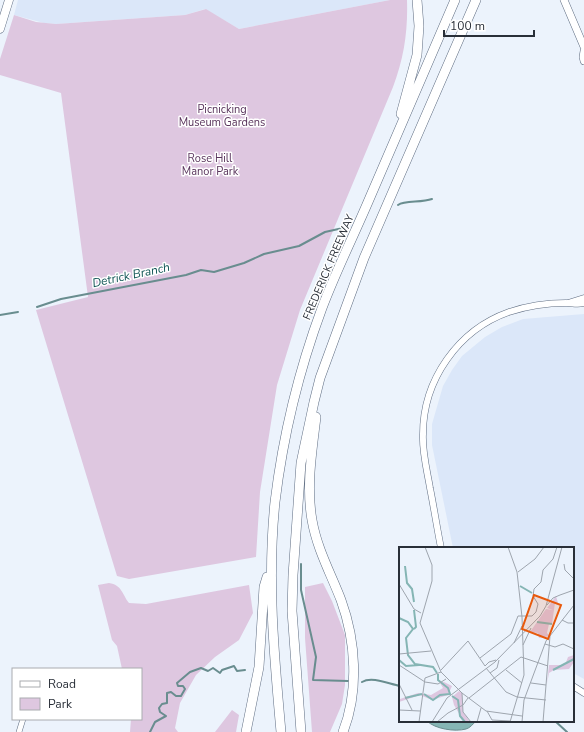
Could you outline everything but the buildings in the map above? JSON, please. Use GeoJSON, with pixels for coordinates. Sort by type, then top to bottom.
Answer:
{"type":"FeatureCollection","features":[{"type":"Feature","properties":{"kind":"highway"},"geometry":{"type":"LineString","coordinates":[[399,129],[402,109],[417,56],[419,26],[417,0]]}},
{"type":"Feature","properties":{"kind":"highway","name":"FREDERICK FREEWAY"},"geometry":{"type":"LineString","coordinates":[[271,558],[275,500],[281,462],[295,393],[307,353],[334,277],[455,0]]}},
{"type":"Feature","properties":{"kind":"highway"},"geometry":{"type":"LineString","coordinates":[[301,732],[292,611],[293,576],[301,463],[320,378],[364,258],[476,0]]}},
{"type":"Feature","properties":{"kind":"highway"},"geometry":{"type":"LineString","coordinates":[[320,378],[310,476],[310,498],[315,534],[341,602],[351,642],[353,686],[351,702],[343,732]]}},
{"type":"Feature","properties":{"kind":"highway"},"geometry":{"type":"LineString","coordinates":[[246,732],[256,686],[264,619],[264,587],[271,558]]}},
{"type":"Feature","properties":{"kind":"highway"},"geometry":{"type":"LineString","coordinates":[[271,558],[272,624],[281,732]]}},
{"type":"Feature","properties":{"kind":"main road"},"geometry":{"type":"LineString","coordinates":[[0,29],[9,0]]}},
{"type":"Feature","properties":{"kind":"main road"},"geometry":{"type":"LineString","coordinates":[[564,0],[584,47]]}},
{"type":"Feature","properties":{"kind":"main road"},"geometry":{"type":"LineString","coordinates":[[584,51],[584,60]]}},
{"type":"Feature","properties":{"kind":"street"},"geometry":{"type":"LineString","coordinates":[[441,547],[425,460],[423,435],[426,404],[436,377],[446,360],[461,342],[491,320],[526,307],[567,303],[584,298]]}},
{"type":"Feature","properties":{"kind":"street"},"geometry":{"type":"LineString","coordinates":[[567,303],[578,305],[584,304]]}},
{"type":"Feature","properties":{"kind":"street"},"geometry":{"type":"LineString","coordinates":[[574,687],[584,693]]}},
{"type":"Feature","properties":{"kind":"street"},"geometry":{"type":"LineString","coordinates":[[19,732],[23,720]]}},
{"type":"Feature","properties":{"kind":"shaded area"},"geometry":{"type":"Polygon","coordinates":[[[18,0],[390,0],[239,29],[205,9],[185,15],[56,24],[44,23],[14,15],[18,0]]]}},
{"type":"Feature","properties":{"kind":"shaded area"},"geometry":{"type":"Polygon","coordinates":[[[584,314],[584,679],[574,674],[574,547],[453,547],[432,445],[432,424],[443,386],[462,356],[485,337],[502,327],[523,319],[584,314]]]}},
{"type":"Feature","properties":{"kind":"shaded area"},"geometry":{"type":"Polygon","coordinates":[[[428,722],[475,722],[471,726],[461,730],[440,728],[428,722]]]}},
{"type":"Feature","properties":{"kind":"green space","name":"Rose Hill Manor Park"},"geometry":{"type":"Polygon","coordinates":[[[390,0],[407,0],[407,23],[403,55],[393,87],[300,310],[277,385],[260,492],[256,557],[129,579],[117,576],[36,310],[88,297],[61,93],[0,75],[0,59],[14,15],[36,22],[56,24],[185,15],[206,9],[239,29],[390,0]]]}},
{"type":"Feature","properties":{"kind":"green space"},"geometry":{"type":"Polygon","coordinates":[[[109,583],[113,584],[121,590],[129,603],[146,604],[249,585],[253,613],[239,640],[215,657],[196,675],[180,703],[175,728],[178,732],[130,732],[131,720],[142,720],[142,668],[122,668],[117,646],[112,640],[98,585],[109,583]]]}},
{"type":"Feature","properties":{"kind":"green space"},"geometry":{"type":"Polygon","coordinates":[[[323,583],[332,601],[345,635],[345,685],[342,704],[330,732],[312,732],[305,638],[305,587],[323,583]]]}},
{"type":"Feature","properties":{"kind":"green space"},"geometry":{"type":"Polygon","coordinates":[[[232,710],[239,715],[236,732],[215,732],[232,710]]]}},
{"type":"Feature","properties":{"kind":"waterway"},"geometry":{"type":"LineString","coordinates":[[398,205],[401,203],[432,199]]}},
{"type":"Feature","properties":{"kind":"waterway","name":"Detrick Branch"},"geometry":{"type":"LineString","coordinates":[[37,307],[61,299],[186,275],[201,270],[214,272],[244,263],[264,254],[299,246],[325,232],[343,228]]}},
{"type":"Feature","properties":{"kind":"waterway"},"geometry":{"type":"LineString","coordinates":[[0,315],[18,312]]}},
{"type":"Feature","properties":{"kind":"waterway"},"geometry":{"type":"LineString","coordinates":[[301,564],[301,590],[316,657],[313,680],[348,681]]}},
{"type":"Feature","properties":{"kind":"waterway"},"geometry":{"type":"LineString","coordinates":[[150,732],[155,722],[166,716],[160,712],[159,708],[162,704],[167,703],[167,693],[171,692],[176,696],[181,696],[185,689],[183,686],[178,686],[177,683],[190,672],[201,668],[208,671],[213,668],[220,673],[222,670],[234,666],[237,671],[245,670]]}},
{"type":"Feature","properties":{"kind":"waterway"},"geometry":{"type":"LineString","coordinates":[[362,682],[366,680],[376,680],[399,686]]}},
{"type":"Feature","properties":{"kind":"waterway"},"geometry":{"type":"LineString","coordinates":[[556,722],[567,732]]}},
{"type":"Feature","properties":{"kind":"park label","name":"Picnicking Museum Gardens"},"geometry":{"type":"Point","coordinates":[222,115]}}]}
